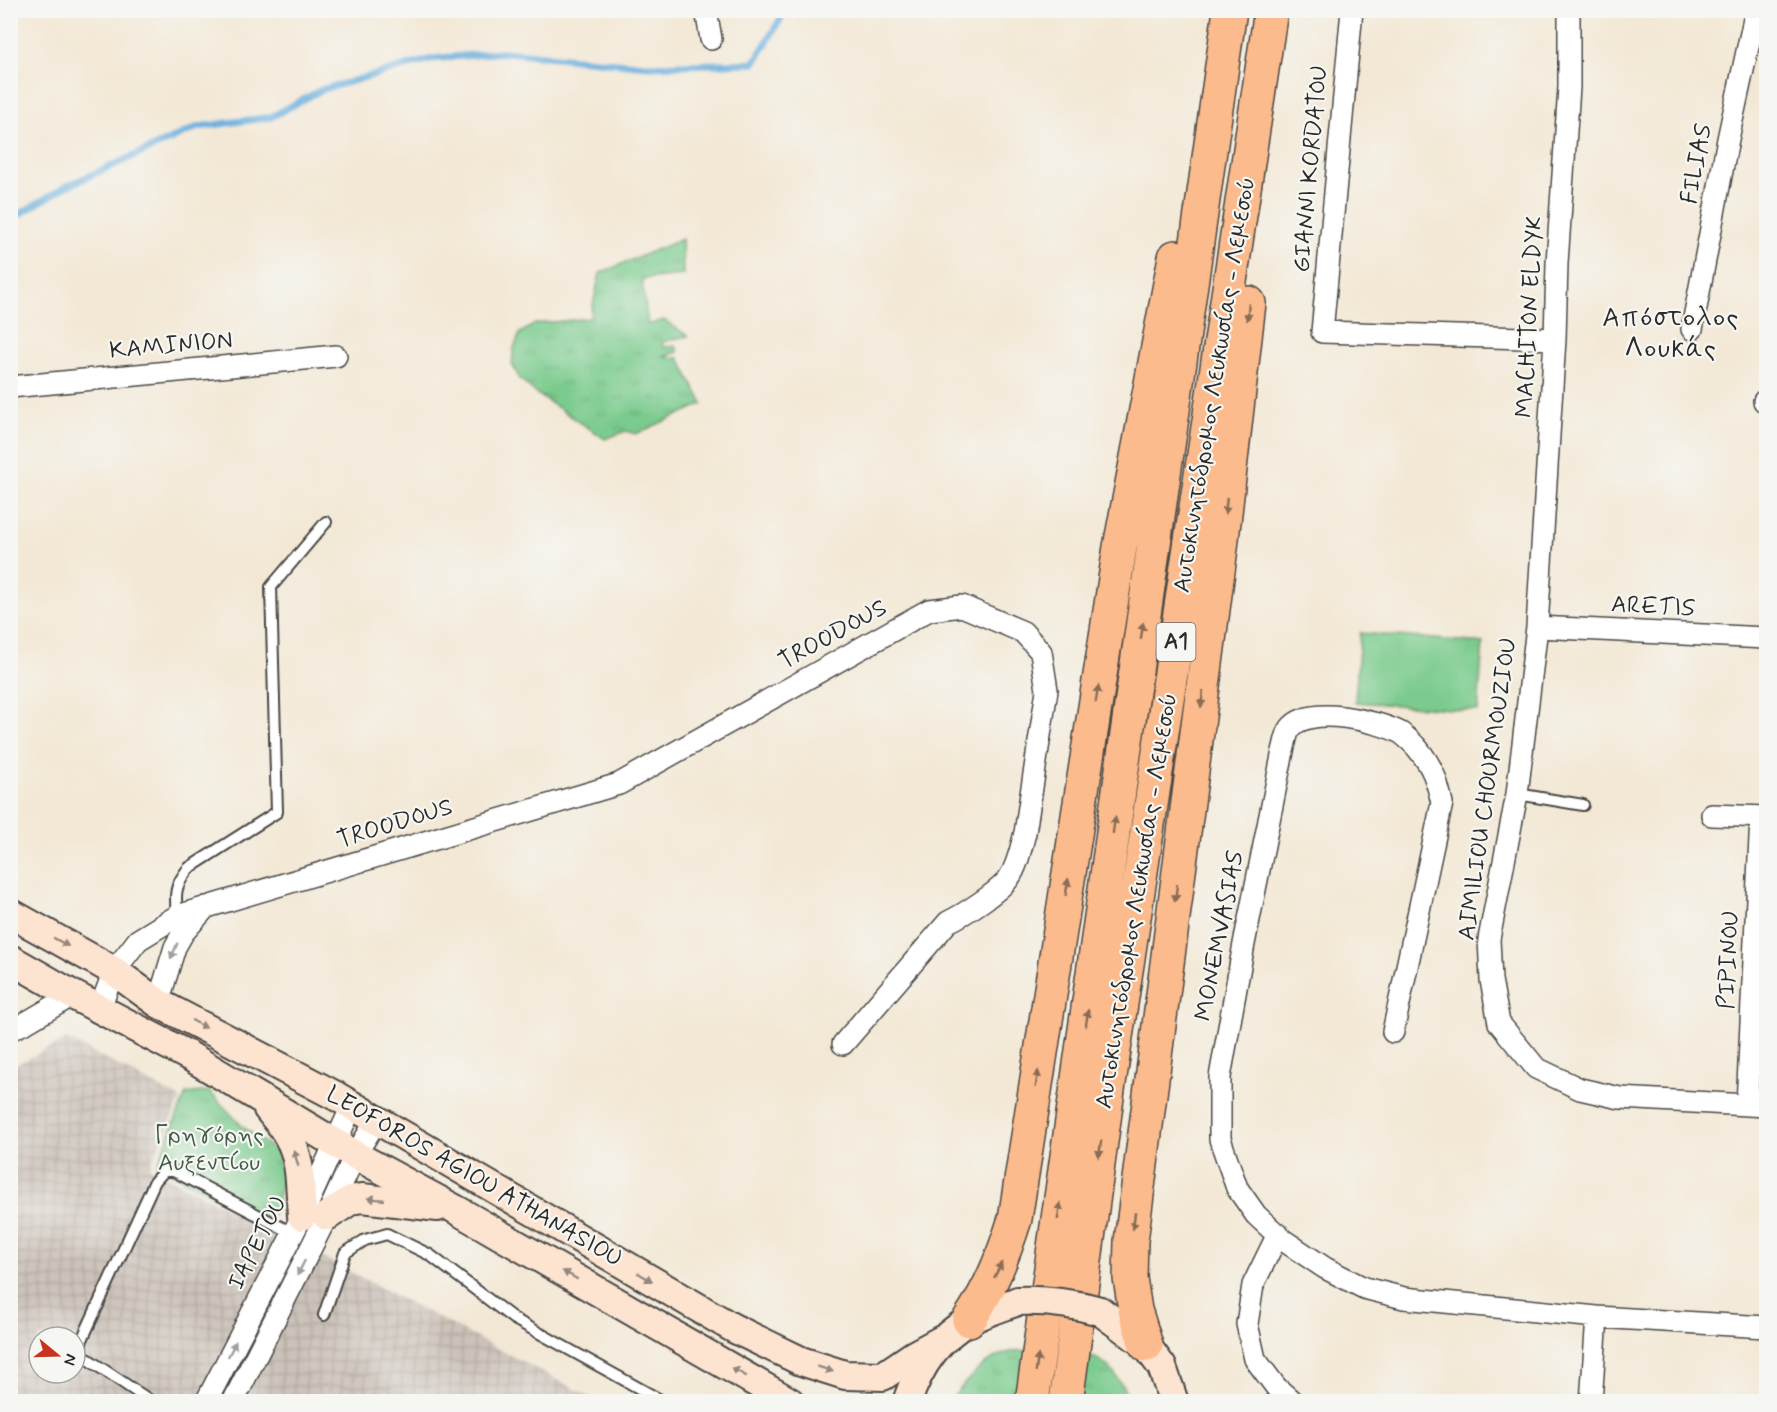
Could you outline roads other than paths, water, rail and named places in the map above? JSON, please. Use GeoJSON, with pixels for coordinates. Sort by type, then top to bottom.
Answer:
{"type":"FeatureCollection","features":[{"type":"Feature","properties":{"kind":"highway"},"geometry":{"type":"LineString","coordinates":[[958,1329],[985,1295],[1003,1259],[1015,1220],[1120,547],[1168,288],[1230,10]]}},
{"type":"Feature","properties":{"kind":"highway","name":"Αυτοκινητόδρομος Λευκωσίας - Λεμεσού"},"geometry":{"type":"LineString","coordinates":[[1032,1401],[1230,10]]}},
{"type":"Feature","properties":{"kind":"highway"},"geometry":{"type":"LineString","coordinates":[[1146,1345],[1135,1310],[1130,1278],[1131,1241],[1221,548],[1250,289],[1271,11]]}},
{"type":"Feature","properties":{"kind":"highway","name":"Αυτοκινητόδρομος Λευκωσίας - Λεμεσού"},"geometry":{"type":"LineString","coordinates":[[1066,1401],[1108,1090],[1271,11]]}},
{"type":"Feature","properties":{"kind":"main road","name":"LEOFOROS AGIOU ATHANASIOU"},"geometry":{"type":"LineString","coordinates":[[10,913],[114,971],[158,1003],[352,1106],[734,1328],[801,1361],[845,1376],[883,1377],[914,1355],[958,1329],[1018,1301],[1048,1300],[1100,1311],[1146,1345]]}},
{"type":"Feature","properties":{"kind":"main road","name":"LEOFOROS AGIOU ATHANASIOU"},"geometry":{"type":"LineString","coordinates":[[10,959],[191,1057],[345,1149],[455,1209],[790,1401]]}},
{"type":"Feature","properties":{"kind":"main road"},"geometry":{"type":"LineString","coordinates":[[262,1101],[289,1137],[298,1166],[307,1222],[351,1200],[362,1198],[455,1209]]}},
{"type":"Feature","properties":{"kind":"main road"},"geometry":{"type":"LineString","coordinates":[[907,1401],[914,1382],[928,1358],[958,1329]]}},
{"type":"Feature","properties":{"kind":"main road"},"geometry":{"type":"LineString","coordinates":[[1146,1345],[1162,1368],[1175,1398]]}},
{"type":"Feature","properties":{"kind":"street"},"geometry":{"type":"LineString","coordinates":[[706,10],[711,39]]}},
{"type":"Feature","properties":{"kind":"street","name":"GIANNI KORDATOU"},"geometry":{"type":"LineString","coordinates":[[1352,10],[1322,332],[1555,339]]}},
{"type":"Feature","properties":{"kind":"street","name":"MACHITON ELDYK"},"geometry":{"type":"LineString","coordinates":[[1538,627],[1555,339],[1557,263],[1569,87],[1569,10]]}},
{"type":"Feature","properties":{"kind":"street","name":"FILIAS"},"geometry":{"type":"LineString","coordinates":[[1692,329],[1728,139],[1756,10]]}},
{"type":"Feature","properties":{"kind":"street","name":"KAMINION"},"geometry":{"type":"LineString","coordinates":[[10,387],[336,356]]}},
{"type":"Feature","properties":{"kind":"street","name":"TROODOUS"},"geometry":{"type":"LineString","coordinates":[[100,1008],[114,971],[138,940],[177,916],[619,784],[930,610],[962,606],[1023,632],[1041,652],[1047,690],[1020,853],[1009,878],[963,915],[948,922],[843,1044]]}},
{"type":"Feature","properties":{"kind":"street","name":"ARETIS"},"geometry":{"type":"LineString","coordinates":[[1538,627],[1767,638]]}},
{"type":"Feature","properties":{"kind":"street","name":"AIMILIOU CHOURMOUZIOU"},"geometry":{"type":"LineString","coordinates":[[1538,627],[1517,794],[1490,939],[1491,980],[1499,1023],[1536,1068],[1580,1089],[1620,1098],[1757,1106]]}},
{"type":"Feature","properties":{"kind":"street","name":"MONEMVASIAS"},"geometry":{"type":"LineString","coordinates":[[1393,1032],[1442,803],[1435,772],[1418,748],[1401,734],[1383,727],[1330,714],[1306,717],[1290,728],[1283,751],[1220,1077],[1220,1139],[1237,1188],[1256,1215],[1325,1268],[1364,1288],[1404,1298],[1597,1317],[1767,1327]]}},
{"type":"Feature","properties":{"kind":"street"},"geometry":{"type":"LineString","coordinates":[[1712,815],[1764,817]]}},
{"type":"Feature","properties":{"kind":"street","name":"PIPINOU"},"geometry":{"type":"LineString","coordinates":[[1757,1106],[1764,817]]}},
{"type":"Feature","properties":{"kind":"street"},"geometry":{"type":"LineString","coordinates":[[158,1003],[175,947],[183,933],[206,907]]}},
{"type":"Feature","properties":{"kind":"street"},"geometry":{"type":"LineString","coordinates":[[10,1030],[73,994]]}},
{"type":"Feature","properties":{"kind":"street","name":"IAPETOU"},"geometry":{"type":"LineString","coordinates":[[206,1401],[307,1222],[345,1149],[352,1106]]}},
{"type":"Feature","properties":{"kind":"street","name":"IAPETOU"},"geometry":{"type":"LineString","coordinates":[[345,1149],[377,1120]]}},
{"type":"Feature","properties":{"kind":"street","name":"IAPETOU"},"geometry":{"type":"LineString","coordinates":[[233,1401],[307,1222]]}},
{"type":"Feature","properties":{"kind":"street"},"geometry":{"type":"LineString","coordinates":[[1278,1234],[1253,1285],[1247,1324],[1255,1359],[1276,1386],[1293,1401]]}},
{"type":"Feature","properties":{"kind":"street"},"geometry":{"type":"LineString","coordinates":[[1591,1401],[1597,1317]]}},
{"type":"Feature","properties":{"kind":"lane"},"geometry":{"type":"LineString","coordinates":[[177,916],[175,894],[179,880],[189,868],[278,812],[271,587],[326,522]]}},
{"type":"Feature","properties":{"kind":"lane"},"geometry":{"type":"LineString","coordinates":[[1517,794],[1583,805]]}},
{"type":"Feature","properties":{"kind":"lane"},"geometry":{"type":"LineString","coordinates":[[152,1401],[86,1358],[81,1351],[81,1342],[155,1180],[164,1171],[174,1171],[307,1222]]}},
{"type":"Feature","properties":{"kind":"lane"},"geometry":{"type":"LineString","coordinates":[[324,1315],[345,1253],[365,1240],[387,1234],[430,1255],[514,1319],[664,1401]]}},
{"type":"Feature","properties":{"kind":"waterway"},"geometry":{"type":"LineString","coordinates":[[10,220],[65,187],[198,127],[271,117],[321,90],[431,59],[505,52],[648,66],[754,63],[786,10]]}},
{"type":"Feature","properties":{"kind":"district","name":"Απόστολος Λουκάς"},"geometry":{"type":"Point","coordinates":[1671,334]}},
{"type":"Feature","properties":{"kind":"park label","name":"Γρηγόρης Αυξεντίου"},"geometry":{"type":"Point","coordinates":[209,1149]}}]}
